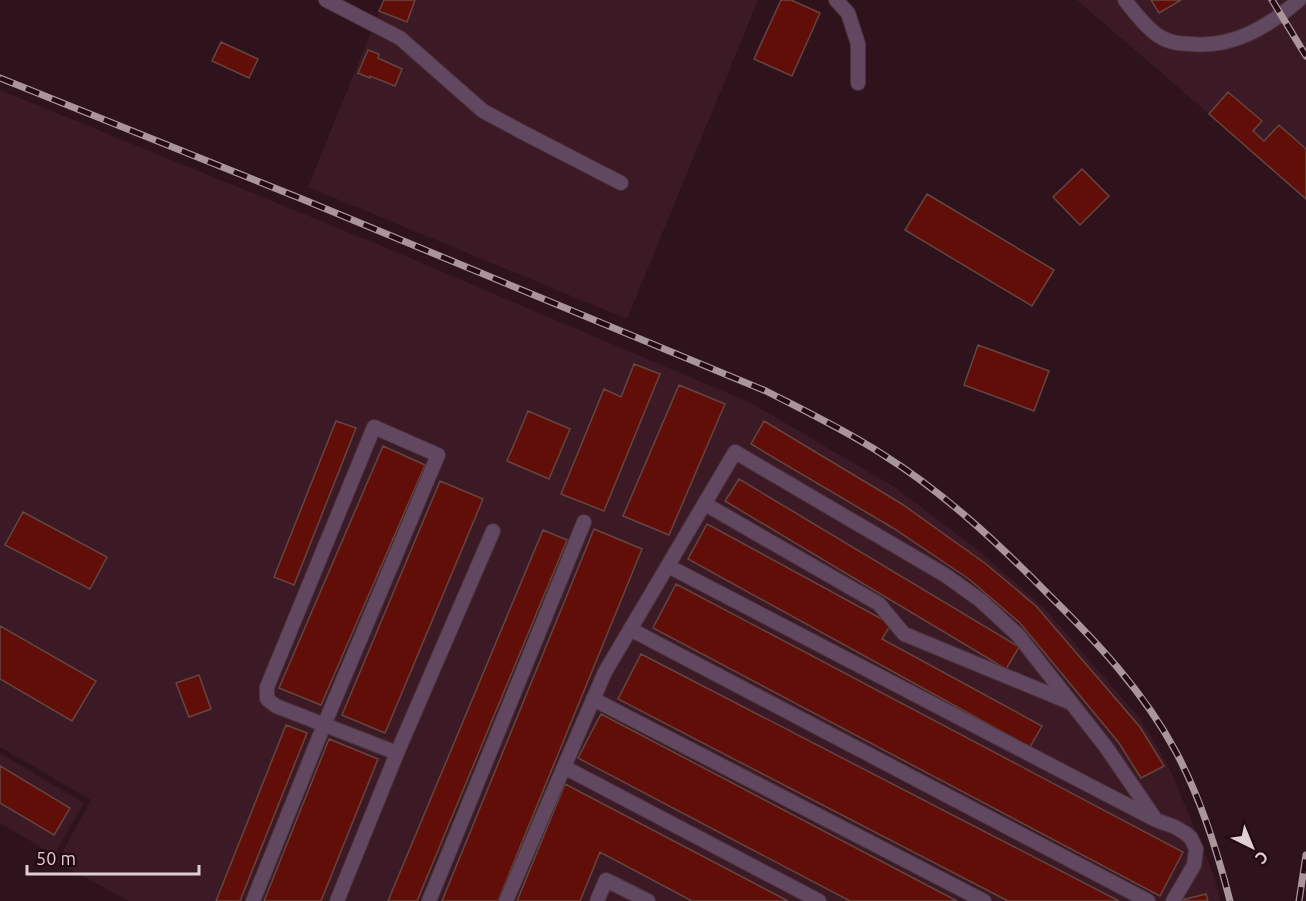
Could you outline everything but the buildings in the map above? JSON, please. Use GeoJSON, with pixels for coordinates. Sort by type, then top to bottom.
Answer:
{"type":"FeatureCollection","features":[{"type":"Feature","properties":{"kind":"lane"},"geometry":{"type":"LineString","coordinates":[[326,0],[400,38],[483,111],[621,183]]}},
{"type":"Feature","properties":{"kind":"lane"},"geometry":{"type":"LineString","coordinates":[[836,0],[848,13],[858,44],[858,83]]}},
{"type":"Feature","properties":{"kind":"lane"},"geometry":{"type":"LineString","coordinates":[[1125,0],[1157,35],[1176,43],[1206,46],[1240,38],[1265,27],[1299,0]]}},
{"type":"Feature","properties":{"kind":"lane"},"geometry":{"type":"LineString","coordinates":[[253,901],[324,725],[438,455],[374,427],[267,687],[267,699],[276,706],[324,725],[397,753]]}},
{"type":"Feature","properties":{"kind":"lane"},"geometry":{"type":"LineString","coordinates":[[506,901],[605,672],[735,452],[945,575],[980,600],[1018,635],[1106,747],[1156,820]]}},
{"type":"Feature","properties":{"kind":"lane"},"geometry":{"type":"LineString","coordinates":[[705,504],[879,604],[904,634],[1071,703]]}},
{"type":"Feature","properties":{"kind":"lane"},"geometry":{"type":"LineString","coordinates":[[429,901],[584,522]]}},
{"type":"Feature","properties":{"kind":"lane"},"geometry":{"type":"LineString","coordinates":[[337,901],[397,753],[493,531]]}},
{"type":"Feature","properties":{"kind":"lane"},"geometry":{"type":"LineString","coordinates":[[668,566],[1185,833],[1191,838],[1196,849],[1194,865],[1173,901]]}},
{"type":"Feature","properties":{"kind":"lane"},"geometry":{"type":"LineString","coordinates":[[630,629],[1148,901]]}},
{"type":"Feature","properties":{"kind":"lane"},"geometry":{"type":"LineString","coordinates":[[593,699],[984,901]]}},
{"type":"Feature","properties":{"kind":"lane"},"geometry":{"type":"LineString","coordinates":[[564,767],[819,901]]}},
{"type":"Feature","properties":{"kind":"lane"},"geometry":{"type":"LineString","coordinates":[[597,901],[606,880],[648,901]]}},
{"type":"Feature","properties":{"kind":"shaded area"},"geometry":{"type":"Polygon","coordinates":[[[384,0],[758,0],[627,319],[308,187],[384,0]]]}},
{"type":"Feature","properties":{"kind":"shaded area"},"geometry":{"type":"Polygon","coordinates":[[[1077,0],[1306,0],[1306,199],[1209,114],[1077,0]]]}},
{"type":"Feature","properties":{"kind":"shaded area"},"geometry":{"type":"Polygon","coordinates":[[[0,90],[382,246],[753,404],[896,488],[979,551],[1045,609],[1141,720],[1169,767],[1214,876],[1220,901],[129,901],[57,862],[91,800],[0,747],[0,90]]]}},
{"type":"Feature","properties":{"kind":"shaded area"},"geometry":{"type":"Polygon","coordinates":[[[0,753],[84,803],[54,855],[0,823],[0,753]]]}},
{"type":"Feature","properties":{"kind":"railway"},"geometry":{"type":"LineString","coordinates":[[1272,0],[1306,56]]}},
{"type":"Feature","properties":{"kind":"railway"},"geometry":{"type":"LineString","coordinates":[[0,78],[302,199],[766,391],[854,437],[905,469],[948,501],[1009,556],[1084,630],[1134,688],[1176,752],[1193,788],[1214,844],[1230,901]]}},
{"type":"Feature","properties":{"kind":"railway"},"geometry":{"type":"LineString","coordinates":[[1299,901],[1306,855]]}}]}
